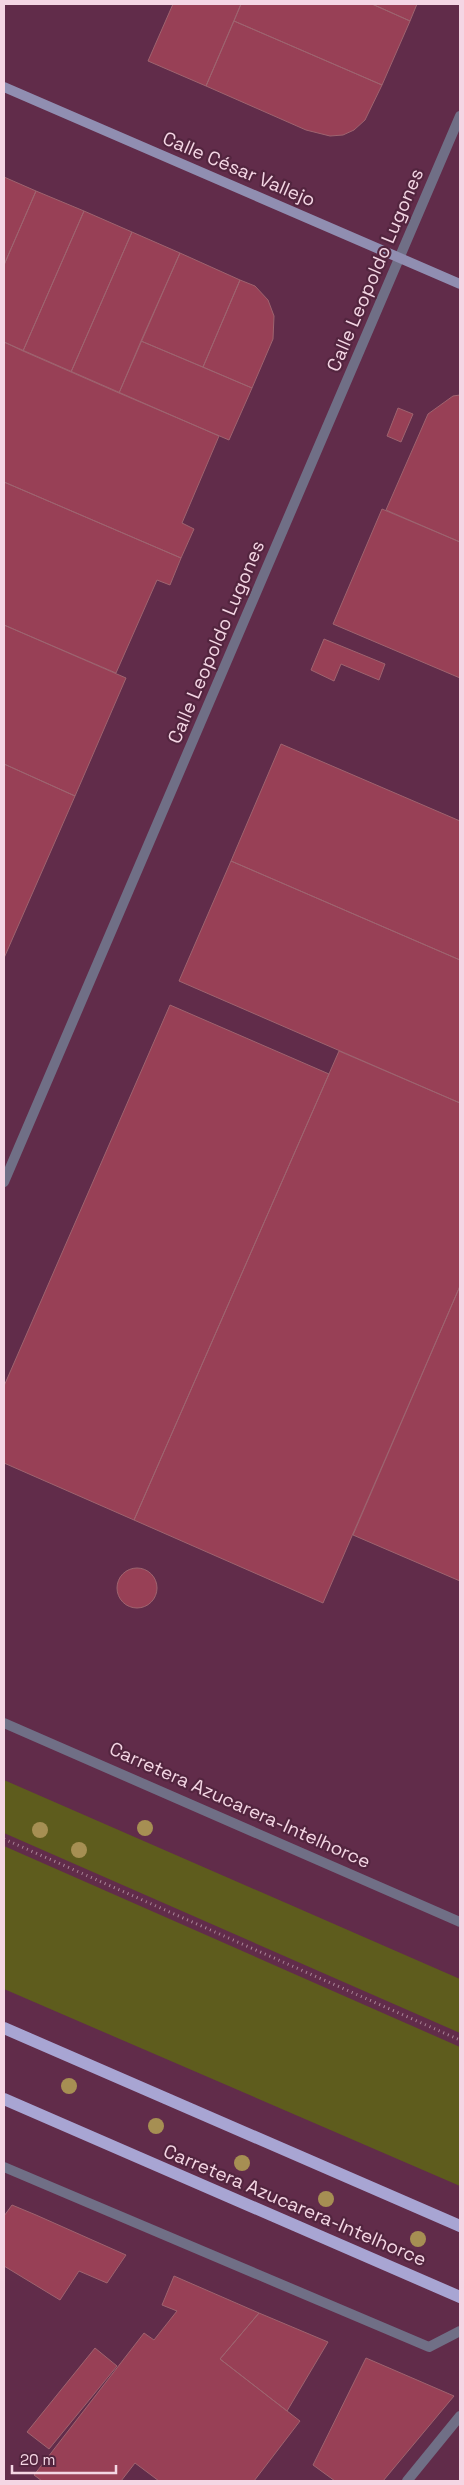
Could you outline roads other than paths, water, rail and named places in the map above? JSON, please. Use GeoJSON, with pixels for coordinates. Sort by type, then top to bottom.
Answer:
{"type":"FeatureCollection","features":[{"type":"Feature","properties":{"kind":"main road"},"geometry":{"type":"LineString","coordinates":[[4,2028],[460,2226]]}},
{"type":"Feature","properties":{"kind":"main road","name":"Carretera Azucarera-Intelhorce"},"geometry":{"type":"LineString","coordinates":[[4,2099],[460,2297]]}},
{"type":"Feature","properties":{"kind":"street","name":"Calle César Vallejo"},"geometry":{"type":"LineString","coordinates":[[4,87],[460,284]]}},
{"type":"Feature","properties":{"kind":"street","name":"Calle Leopoldo Lugones"},"geometry":{"type":"LineString","coordinates":[[4,1182],[460,116]]}},
{"type":"Feature","properties":{"kind":"street","name":"Carretera Azucarera-Intelhorce"},"geometry":{"type":"LineString","coordinates":[[4,1722],[460,1922]]}},
{"type":"Feature","properties":{"kind":"street"},"geometry":{"type":"LineString","coordinates":[[4,2168],[429,2347],[460,2331]]}},
{"type":"Feature","properties":{"kind":"street"},"geometry":{"type":"LineString","coordinates":[[407,2481],[460,2416]]}}]}
